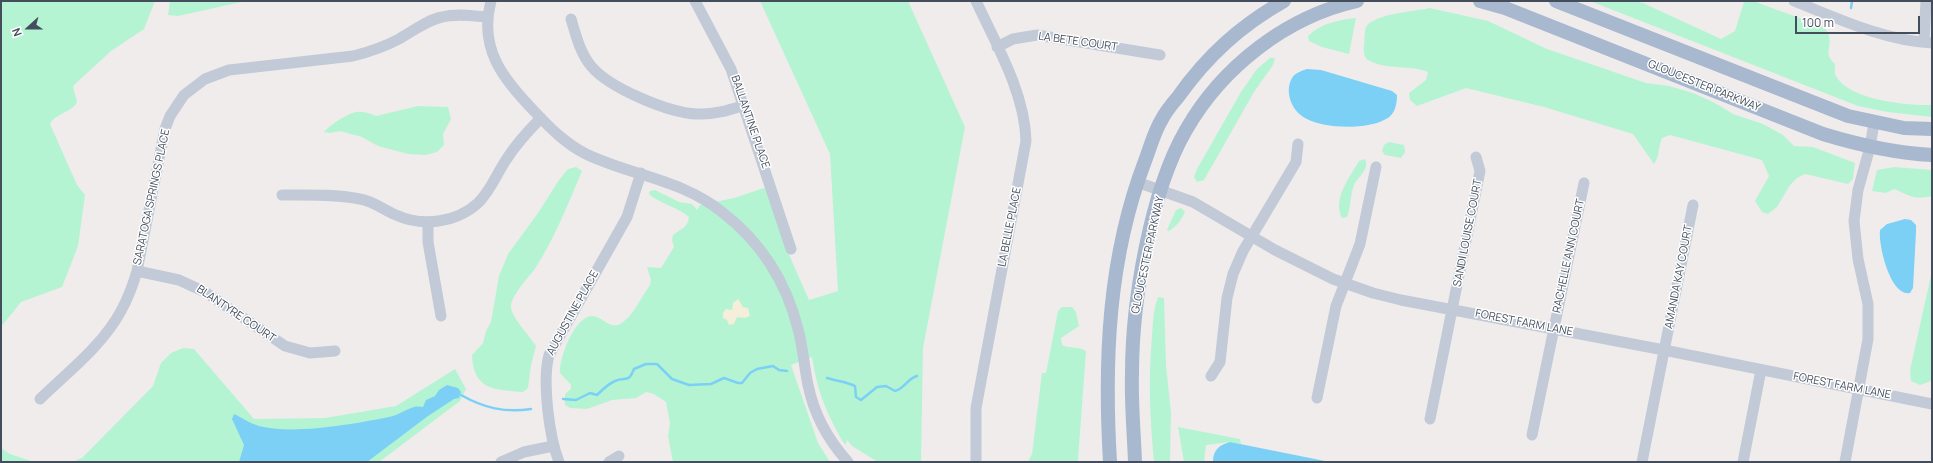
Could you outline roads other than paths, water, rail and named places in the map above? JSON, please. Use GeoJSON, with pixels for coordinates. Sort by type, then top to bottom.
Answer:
{"type":"FeatureCollection","features":[{"type":"Feature","properties":{"kind":"main road"},"geometry":{"type":"LineString","coordinates":[[1110,462],[1107,411],[1110,317],[1122,236],[1137,182],[1161,120],[1205,62],[1231,36],[1257,16],[1284,1]]}},
{"type":"Feature","properties":{"kind":"main road","name":"GLOUCESTER PARKWAY"},"geometry":{"type":"LineString","coordinates":[[1135,462],[1132,374],[1135,318],[1145,258],[1162,189],[1170,164],[1185,131],[1207,98],[1240,62],[1263,44],[1292,26],[1343,4],[1357,1]]}},
{"type":"Feature","properties":{"kind":"main road","name":"GLOUCESTER PARKWAY"},"geometry":{"type":"LineString","coordinates":[[1480,1],[1520,14],[1823,134],[1870,147],[1895,152],[1932,155]]}},
{"type":"Feature","properties":{"kind":"main road"},"geometry":{"type":"LineString","coordinates":[[1556,1],[1848,116],[1874,123],[1904,128],[1932,129]]}},
{"type":"Feature","properties":{"kind":"street"},"geometry":{"type":"LineString","coordinates":[[491,1],[488,17],[489,38],[497,65],[511,87],[554,132],[586,154],[682,188],[718,208],[750,236],[764,253],[785,288],[793,309],[799,330],[808,386],[818,419],[828,437],[848,462]]}},
{"type":"Feature","properties":{"kind":"street","name":"BALLANTINE PLACE"},"geometry":{"type":"LineString","coordinates":[[695,1],[732,68],[791,249]]}},
{"type":"Feature","properties":{"kind":"street","name":"LA BELLE PLACE"},"geometry":{"type":"LineString","coordinates":[[976,1],[1018,95],[1023,112],[1026,141],[976,408],[976,462]]}},
{"type":"Feature","properties":{"kind":"street"},"geometry":{"type":"LineString","coordinates":[[1794,1],[1884,36],[1900,40],[1928,43],[1926,1]]}},
{"type":"Feature","properties":{"kind":"street","name":"SARATOGA SPRINGS PLACE"},"geometry":{"type":"LineString","coordinates":[[40,399],[100,341],[112,326],[130,293],[137,271],[165,129],[176,105],[194,86],[204,79],[229,70],[353,56],[370,52],[389,45],[430,21],[441,17],[462,15],[488,17]]}},
{"type":"Feature","properties":{"kind":"street"},"geometry":{"type":"LineString","coordinates":[[571,19],[579,45],[587,60],[598,74],[619,87],[668,109],[682,112],[711,114],[745,106]]}},
{"type":"Feature","properties":{"kind":"street","name":"LA BETE COURT"},"geometry":{"type":"LineString","coordinates":[[997,47],[1013,39],[1037,35],[1160,55]]}},
{"type":"Feature","properties":{"kind":"street"},"geometry":{"type":"LineString","coordinates":[[282,195],[350,197],[363,199],[406,219],[428,222],[454,217],[476,204],[493,185],[514,148],[541,118]]}},
{"type":"Feature","properties":{"kind":"street"},"geometry":{"type":"LineString","coordinates":[[1845,462],[1868,339],[1869,321],[1865,286],[1856,245],[1854,221],[1858,190],[1870,147],[1874,123]]}},
{"type":"Feature","properties":{"kind":"street"},"geometry":{"type":"LineString","coordinates":[[1211,376],[1220,362],[1227,298],[1242,251],[1296,162],[1298,144]]}},
{"type":"Feature","properties":{"kind":"street","name":"SANDI LOUISE COURT"},"geometry":{"type":"LineString","coordinates":[[1430,419],[1480,171],[1476,157]]}},
{"type":"Feature","properties":{"kind":"street"},"geometry":{"type":"LineString","coordinates":[[1317,398],[1336,306],[1360,244],[1376,167]]}},
{"type":"Feature","properties":{"kind":"street","name":"AUGUSTINE PLACE"},"geometry":{"type":"LineString","coordinates":[[559,462],[554,446],[546,376],[549,355],[627,217],[641,173]]}},
{"type":"Feature","properties":{"kind":"street","name":"FOREST FARM LANE"},"geometry":{"type":"LineString","coordinates":[[1137,182],[1162,189],[1193,202],[1302,265],[1345,284],[1401,300],[1453,308],[1761,370],[1859,388],[1932,404]]}},
{"type":"Feature","properties":{"kind":"street","name":"RACHELLE ANN COURT"},"geometry":{"type":"LineString","coordinates":[[1532,435],[1584,183]]}},
{"type":"Feature","properties":{"kind":"street","name":"AMANDA KAY COURT"},"geometry":{"type":"LineString","coordinates":[[1642,462],[1693,205]]}},
{"type":"Feature","properties":{"kind":"street"},"geometry":{"type":"LineString","coordinates":[[428,222],[428,242],[441,316]]}},
{"type":"Feature","properties":{"kind":"street","name":"BLANTYRE COURT"},"geometry":{"type":"LineString","coordinates":[[137,271],[192,285],[205,292],[286,346],[310,353],[335,351]]}},
{"type":"Feature","properties":{"kind":"street"},"geometry":{"type":"LineString","coordinates":[[1743,462],[1761,370]]}},
{"type":"Feature","properties":{"kind":"street"},"geometry":{"type":"LineString","coordinates":[[501,462],[524,452],[554,446]]}},
{"type":"Feature","properties":{"kind":"street"},"geometry":{"type":"LineString","coordinates":[[609,462],[619,456]]}},
{"type":"Feature","properties":{"kind":"water"},"geometry":{"type":"Polygon","coordinates":[[[1307,69],[1321,70],[1392,91],[1397,95],[1396,105],[1392,115],[1378,123],[1346,127],[1313,122],[1305,118],[1296,111],[1293,106],[1289,95],[1289,89],[1293,76],[1298,72],[1307,69]]]}},
{"type":"Feature","properties":{"kind":"water"},"geometry":{"type":"Polygon","coordinates":[[[1905,219],[1911,220],[1916,225],[1913,288],[1910,293],[1903,292],[1891,279],[1883,257],[1880,237],[1880,230],[1887,224],[1905,219]]]}},
{"type":"Feature","properties":{"kind":"water"},"geometry":{"type":"Polygon","coordinates":[[[447,385],[458,388],[461,392],[459,398],[454,399],[428,416],[367,462],[239,462],[244,445],[232,419],[234,414],[259,426],[289,429],[324,428],[389,417],[414,407],[423,407],[426,400],[435,396],[439,390],[447,385]]]}},
{"type":"Feature","properties":{"kind":"water"},"geometry":{"type":"Polygon","coordinates":[[[1230,442],[1330,462],[1213,462],[1215,451],[1230,442]]]}},
{"type":"Feature","properties":{"kind":"waterway"},"geometry":{"type":"LineString","coordinates":[[1851,8],[1852,1]]}},
{"type":"Feature","properties":{"kind":"waterway"},"geometry":{"type":"LineString","coordinates":[[563,399],[576,400],[590,393],[597,395],[610,384],[615,381],[628,378],[634,369],[646,364],[657,364],[672,379],[689,385],[711,384],[724,378],[742,383],[750,373],[757,369],[773,366],[779,370],[787,371]]}},
{"type":"Feature","properties":{"kind":"waterway"},"geometry":{"type":"LineString","coordinates":[[827,378],[855,386],[856,397],[861,400],[877,387],[886,386],[895,391],[917,376]]}},
{"type":"Feature","properties":{"kind":"waterway"},"geometry":{"type":"LineString","coordinates":[[461,395],[486,406],[503,410],[531,409]]}}]}
